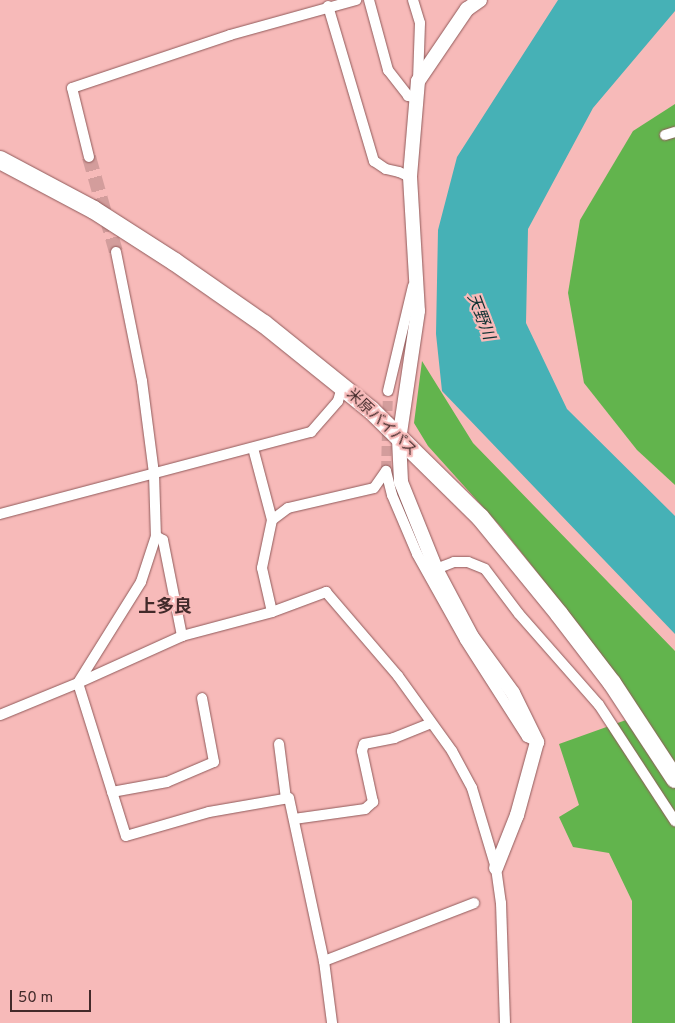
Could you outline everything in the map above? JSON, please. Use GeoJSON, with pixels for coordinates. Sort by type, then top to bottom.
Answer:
{"type":"FeatureCollection","features":[{"type":"Feature","properties":{"kind":"highway","name":"米原バイパス"},"geometry":{"type":"LineString","coordinates":[[0,160],[94,210],[175,262],[264,324],[371,410],[480,517],[612,683],[675,779]]}},
{"type":"Feature","properties":{"kind":"street"},"geometry":{"type":"LineString","coordinates":[[89,156],[72,88],[329,4],[356,0]]}},
{"type":"Feature","properties":{"kind":"street"},"geometry":{"type":"LineString","coordinates":[[369,0],[388,70],[408,96],[417,98]]}},
{"type":"Feature","properties":{"kind":"street"},"geometry":{"type":"LineString","coordinates":[[413,0],[420,23],[417,98],[410,177],[418,311],[400,439],[401,482],[436,569],[472,637],[513,694],[537,742],[517,815],[496,868]]}},
{"type":"Feature","properties":{"kind":"street"},"geometry":{"type":"LineString","coordinates":[[418,81],[467,8],[480,0]]}},
{"type":"Feature","properties":{"kind":"street"},"geometry":{"type":"LineString","coordinates":[[329,4],[374,161],[386,169],[410,177]]}},
{"type":"Feature","properties":{"kind":"street"},"geometry":{"type":"LineString","coordinates":[[116,252],[142,381],[154,474],[156,536],[141,582],[78,683],[126,836],[209,812],[289,798],[324,961],[332,1023]]}},
{"type":"Feature","properties":{"kind":"street"},"geometry":{"type":"LineString","coordinates":[[388,390],[416,275]]}},
{"type":"Feature","properties":{"kind":"street"},"geometry":{"type":"LineString","coordinates":[[0,514],[311,432],[338,401],[342,387]]}},
{"type":"Feature","properties":{"kind":"street"},"geometry":{"type":"LineString","coordinates":[[253,448],[272,520],[262,568],[265,589],[272,612]]}},
{"type":"Feature","properties":{"kind":"street"},"geometry":{"type":"LineString","coordinates":[[272,520],[288,508],[374,488],[386,471],[392,495],[416,554],[470,648],[527,737],[537,742]]}},
{"type":"Feature","properties":{"kind":"street"},"geometry":{"type":"LineString","coordinates":[[156,536],[163,540],[182,636]]}},
{"type":"Feature","properties":{"kind":"street"},"geometry":{"type":"LineString","coordinates":[[436,569],[454,562],[468,562],[484,568],[518,614],[599,705],[675,821]]}},
{"type":"Feature","properties":{"kind":"street"},"geometry":{"type":"LineString","coordinates":[[0,715],[78,683],[182,636],[272,612],[326,592],[398,676],[452,751],[472,788],[496,868],[501,903],[505,1023]]}},
{"type":"Feature","properties":{"kind":"street"},"geometry":{"type":"LineString","coordinates":[[112,792],[167,782],[214,762],[202,698]]}},
{"type":"Feature","properties":{"kind":"street"},"geometry":{"type":"LineString","coordinates":[[294,819],[365,809],[373,802],[362,751],[364,744],[394,738],[431,723]]}},
{"type":"Feature","properties":{"kind":"street"},"geometry":{"type":"LineString","coordinates":[[279,744],[286,799]]}},
{"type":"Feature","properties":{"kind":"street"},"geometry":{"type":"LineString","coordinates":[[324,961],[474,903]]}},
{"type":"Feature","properties":{"kind":"green space"},"geometry":{"type":"Polygon","coordinates":[[[675,104],[675,485],[637,450],[584,383],[568,293],[580,220],[633,131],[675,104]]]}},
{"type":"Feature","properties":{"kind":"green space"},"geometry":{"type":"Polygon","coordinates":[[[422,361],[473,443],[675,651],[675,1023],[632,1023],[632,901],[609,853],[573,847],[559,817],[579,805],[559,744],[640,715],[583,630],[501,527],[428,446],[414,423],[422,361]]]}},
{"type":"Feature","properties":{"kind":"water","name":"天野川"},"geometry":{"type":"Polygon","coordinates":[[[558,0],[675,0],[675,11],[593,108],[528,229],[526,323],[567,409],[675,516],[675,634],[442,391],[436,334],[438,230],[457,157],[558,0]]]}},
{"type":"Feature","properties":{"kind":"tunnel"},"geometry":{"type":"LineString","coordinates":[[89,157],[116,252]]}},
{"type":"Feature","properties":{"kind":"tunnel"},"geometry":{"type":"LineString","coordinates":[[386,471],[388,391]]}},
{"type":"Feature","properties":{"kind":"district","name":"上多良"},"geometry":{"type":"Point","coordinates":[165,608]}}]}
